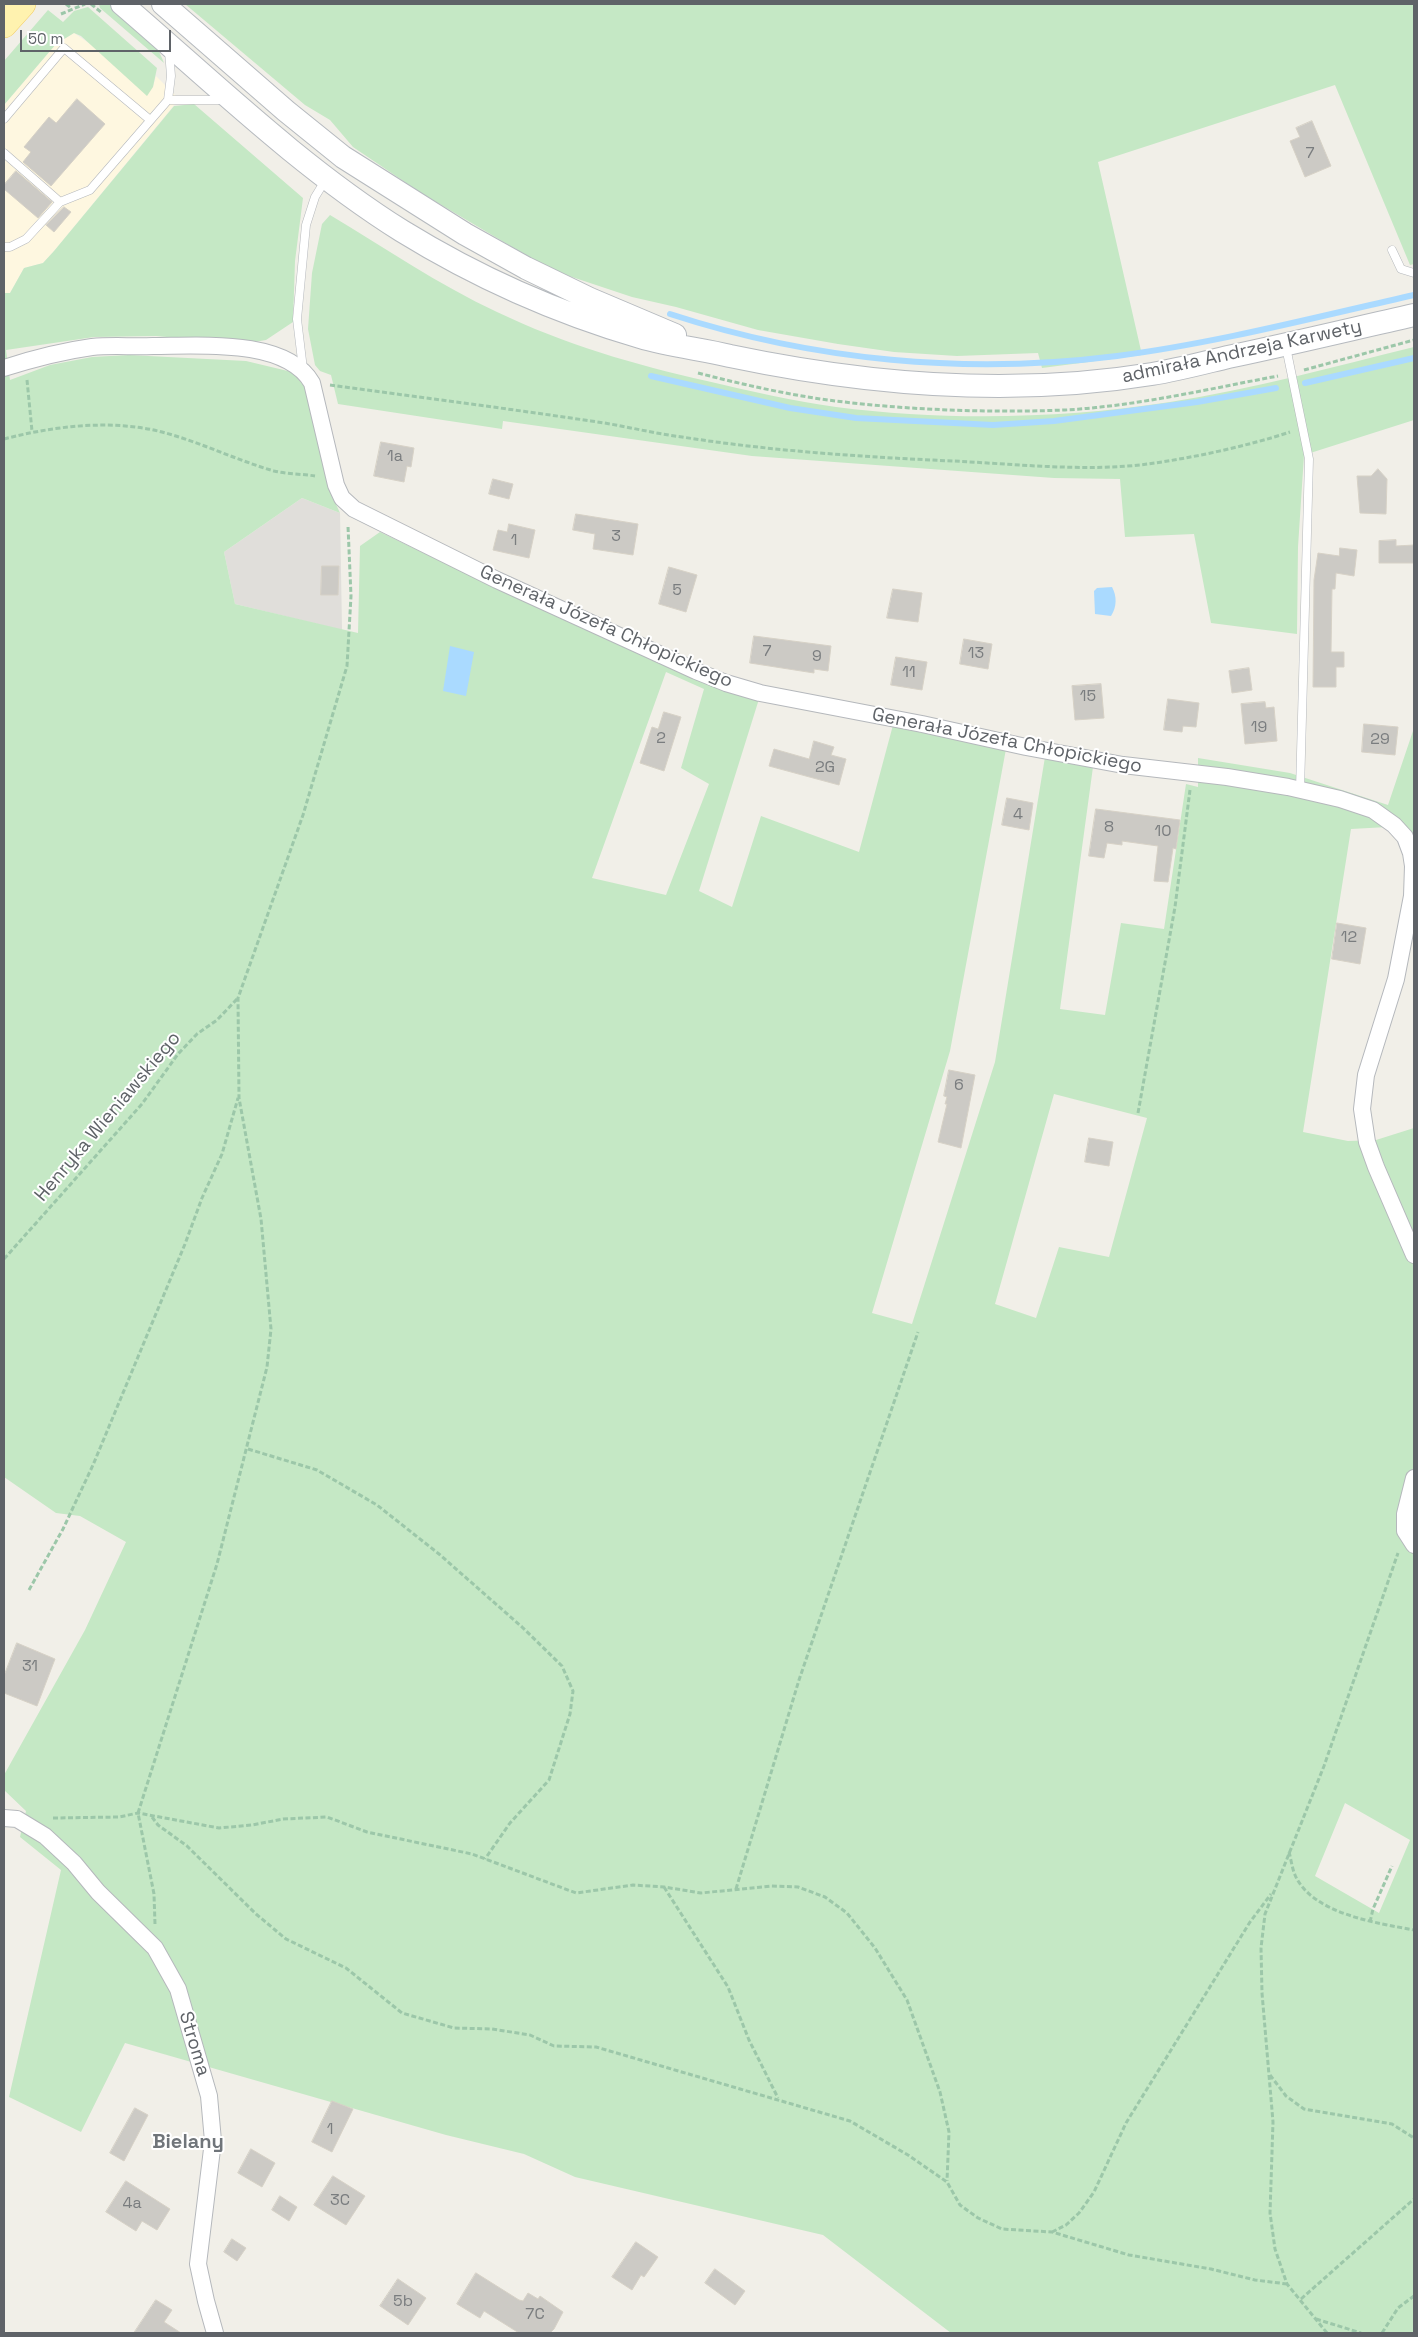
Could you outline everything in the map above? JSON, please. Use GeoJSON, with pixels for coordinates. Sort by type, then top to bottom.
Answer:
{"type":"FeatureCollection","features":[{"type":"Feature","properties":{"kind":"main road"},"geometry":{"type":"LineString","coordinates":[[4,26],[23,4]]}},
{"type":"Feature","properties":{"kind":"main road","name":"admirała Andrzeja Karwety"},"geometry":{"type":"LineString","coordinates":[[122,4],[233,101],[327,178],[402,231],[461,264],[515,290],[578,316],[642,338],[833,375],[907,383],[973,386],[1063,384],[1152,374],[1414,315]]}},
{"type":"Feature","properties":{"kind":"main road","name":"admirała Andrzeja Karwety"},"geometry":{"type":"LineString","coordinates":[[163,4],[286,111],[343,157],[465,234],[557,284],[712,352]]}},
{"type":"Feature","properties":{"kind":"street"},"geometry":{"type":"LineString","coordinates":[[4,368],[26,361],[93,347],[220,346],[274,355],[289,360],[308,376]]}},
{"type":"Feature","properties":{"kind":"street","name":"Generała Józefa Chłopickiego"},"geometry":{"type":"LineString","coordinates":[[308,376],[317,397],[333,478],[338,491],[347,503],[362,514],[497,580],[642,648],[726,683],[799,702],[863,712],[1026,747],[1123,765],[1227,777],[1300,790],[1340,799],[1373,810],[1394,825],[1405,837],[1411,854],[1413,866],[1412,896],[1396,979],[1366,1075],[1362,1109],[1367,1142],[1414,1255]]}},
{"type":"Feature","properties":{"kind":"street"},"geometry":{"type":"LineString","coordinates":[[1410,1538],[1405,1514],[1414,1478]]}},
{"type":"Feature","properties":{"kind":"street","name":"Stroma"},"geometry":{"type":"LineString","coordinates":[[10,1819],[46,1836],[74,1863],[98,1892],[155,1948],[178,1989],[209,2096],[213,2141],[198,2264],[215,2333]]}},
{"type":"Feature","properties":{"kind":"lane"},"geometry":{"type":"LineString","coordinates":[[4,247],[10,247],[26,239],[60,202],[90,190],[149,119],[168,100],[171,76],[168,44]]}},
{"type":"Feature","properties":{"kind":"lane"},"geometry":{"type":"LineString","coordinates":[[4,119],[64,48],[149,119]]}},
{"type":"Feature","properties":{"kind":"lane"},"geometry":{"type":"LineString","coordinates":[[168,100],[233,101]]}},
{"type":"Feature","properties":{"kind":"lane"},"geometry":{"type":"LineString","coordinates":[[4,153],[60,202]]}},
{"type":"Feature","properties":{"kind":"lane"},"geometry":{"type":"LineString","coordinates":[[308,376],[297,319],[306,225],[314,197],[327,178]]}},
{"type":"Feature","properties":{"kind":"lane"},"geometry":{"type":"LineString","coordinates":[[1392,250],[1401,269],[1414,274]]}},
{"type":"Feature","properties":{"kind":"lane"},"geometry":{"type":"LineString","coordinates":[[1285,345],[1309,459],[1300,790]]}},
{"type":"Feature","properties":{"kind":"path"},"geometry":{"type":"LineString","coordinates":[[66,4],[71,8]]}},
{"type":"Feature","properties":{"kind":"path"},"geometry":{"type":"LineString","coordinates":[[61,14],[71,8],[85,4]]}},
{"type":"Feature","properties":{"kind":"path"},"geometry":{"type":"LineString","coordinates":[[26,361],[32,431]]}},
{"type":"Feature","properties":{"kind":"path"},"geometry":{"type":"LineString","coordinates":[[308,376],[622,425],[680,437],[747,446],[899,459],[1043,466],[1139,464],[1269,439],[1303,428]]}},
{"type":"Feature","properties":{"kind":"path"},"geometry":{"type":"LineString","coordinates":[[4,439],[32,431],[68,427],[114,426],[161,432],[275,471],[333,478]]}},
{"type":"Feature","properties":{"kind":"path"},"geometry":{"type":"LineString","coordinates":[[155,1948],[154,1894],[138,1813],[217,1564],[248,1450],[267,1367],[271,1329],[261,1219],[239,1098],[238,998],[302,815],[346,666],[351,596],[347,503]]}},
{"type":"Feature","properties":{"kind":"path"},"geometry":{"type":"LineString","coordinates":[[1138,1113],[1175,907],[1192,774]]}},
{"type":"Feature","properties":{"kind":"path","name":"Henryka Wieniawskiego"},"geometry":{"type":"LineString","coordinates":[[4,1259],[142,1104],[178,1054],[197,1034],[217,1020],[238,998]]}},
{"type":"Feature","properties":{"kind":"path"},"geometry":{"type":"LineString","coordinates":[[29,1590],[63,1529],[93,1465],[185,1244],[202,1198],[222,1154],[239,1098]]}},
{"type":"Feature","properties":{"kind":"path"},"geometry":{"type":"LineString","coordinates":[[736,1889],[799,1680],[918,1332]]}},
{"type":"Feature","properties":{"kind":"path"},"geometry":{"type":"LineString","coordinates":[[248,1450],[317,1470],[377,1505],[439,1554],[522,1627],[562,1666],[573,1691],[570,1714],[549,1780],[510,1823],[485,1859]]}},
{"type":"Feature","properties":{"kind":"path"},"geometry":{"type":"LineString","coordinates":[[1327,2333],[1287,2284],[1276,2249],[1270,2213],[1272,2122],[1262,1993],[1261,1948],[1264,1914],[1324,1766],[1410,1538]]}},
{"type":"Feature","properties":{"kind":"path"},"geometry":{"type":"LineString","coordinates":[[10,1819],[119,1817],[138,1813],[220,1828],[252,1825],[283,1819],[326,1817],[366,1832],[417,1841],[485,1859],[576,1893],[633,1885],[664,1886],[701,1893],[771,1886],[798,1887],[825,1897],[848,1914],[875,1948],[907,2000],[940,2092],[949,2132],[947,2182]]}},
{"type":"Feature","properties":{"kind":"path"},"geometry":{"type":"LineString","coordinates":[[152,1817],[158,1825],[187,1846],[256,1914],[286,1939],[346,1968],[402,2013],[454,2028],[530,2035],[554,2046],[596,2047],[721,2084],[778,2098],[850,2121],[908,2155],[947,2182],[960,2205],[978,2218],[1002,2229],[1052,2232],[1129,2255],[1211,2269],[1255,2280],[1287,2284]]}},
{"type":"Feature","properties":{"kind":"path"},"geometry":{"type":"LineString","coordinates":[[1289,1852],[1295,1875],[1308,1893],[1336,1910],[1370,1922],[1414,1930]]}},
{"type":"Feature","properties":{"kind":"path"},"geometry":{"type":"LineString","coordinates":[[1370,1922],[1373,1909],[1392,1866]]}},
{"type":"Feature","properties":{"kind":"path"},"geometry":{"type":"LineString","coordinates":[[664,1886],[728,1987],[749,2040],[778,2098]]}},
{"type":"Feature","properties":{"kind":"path"},"geometry":{"type":"LineString","coordinates":[[1052,2232],[1066,2225],[1079,2213],[1094,2192],[1126,2123],[1250,1922],[1274,1890]]}},
{"type":"Feature","properties":{"kind":"path"},"geometry":{"type":"LineString","coordinates":[[1269,2074],[1286,2096],[1304,2109],[1392,2124],[1414,2138]]}},
{"type":"Feature","properties":{"kind":"path"},"geometry":{"type":"LineString","coordinates":[[1301,2300],[1414,2199]]}},
{"type":"Feature","properties":{"kind":"path"},"geometry":{"type":"LineString","coordinates":[[1382,2333],[1398,2308],[1414,2296]]}},
{"type":"Feature","properties":{"kind":"path"},"geometry":{"type":"LineString","coordinates":[[1316,2319],[1361,2333]]}},
{"type":"Feature","properties":{"kind":"shaded area"},"geometry":{"type":"Polygon","coordinates":[[[74,33],[153,87],[156,76],[179,99],[54,251],[43,263],[24,268],[10,293],[4,293],[4,105],[56,44],[74,33]]]}},
{"type":"Feature","properties":{"kind":"shaded area"},"geometry":{"type":"Polygon","coordinates":[[[302,498],[340,513],[342,630],[235,604],[224,552],[302,498]]]}},
{"type":"Feature","properties":{"kind":"green space"},"geometry":{"type":"Polygon","coordinates":[[[99,4],[111,4],[134,24],[149,38],[164,63],[100,8],[99,4]]]}},
{"type":"Feature","properties":{"kind":"green space"},"geometry":{"type":"Polygon","coordinates":[[[185,4],[1414,4],[1414,264],[1410,265],[1335,85],[1098,162],[1142,355],[1042,368],[1038,353],[957,356],[894,352],[758,330],[632,297],[551,270],[421,193],[353,147],[330,120],[305,105],[185,4]]]}},
{"type":"Feature","properties":{"kind":"green space"},"geometry":{"type":"Polygon","coordinates":[[[88,7],[157,68],[153,87],[147,96],[81,36],[74,33],[56,44],[4,105],[4,61],[48,10],[63,22],[74,11],[88,7]]]}},
{"type":"Feature","properties":{"kind":"green space"},"geometry":{"type":"Polygon","coordinates":[[[194,104],[303,198],[295,261],[293,322],[266,340],[242,344],[156,336],[94,337],[6,350],[10,380],[50,365],[92,357],[129,355],[246,361],[292,372],[306,388],[329,489],[340,513],[302,498],[224,552],[235,604],[358,633],[360,546],[380,532],[498,589],[723,690],[759,699],[699,891],[732,907],[761,816],[859,852],[893,725],[1006,749],[950,1051],[872,1313],[912,1324],[995,1062],[1045,757],[1093,767],[1060,1009],[1105,1015],[1121,923],[1164,929],[1186,784],[1198,787],[1198,758],[1290,773],[1388,805],[1414,728],[1414,840],[1406,826],[1351,829],[1303,1132],[1348,1141],[1376,1140],[1414,1128],[1414,2333],[951,2333],[823,2235],[575,2177],[524,2154],[446,2135],[125,2043],[81,2132],[9,2097],[61,1870],[20,1837],[26,1811],[4,1790],[4,1775],[85,1630],[126,1542],[80,1516],[56,1513],[4,1477],[4,293],[10,293],[24,268],[43,263],[54,251],[174,106],[194,104]],[[666,672],[592,878],[666,895],[709,784],[681,768],[704,689],[666,672]],[[1054,1094],[995,1304],[1036,1318],[1059,1247],[1109,1257],[1147,1118],[1054,1094]],[[1345,1803],[1315,1876],[1379,1913],[1410,1840],[1345,1803]]]}},
{"type":"Feature","properties":{"kind":"green space"},"geometry":{"type":"Polygon","coordinates":[[[330,215],[454,290],[497,312],[548,334],[574,344],[653,368],[787,399],[877,412],[919,415],[1003,416],[1087,412],[1129,408],[1231,391],[1414,347],[1414,420],[1304,455],[1298,547],[1297,634],[1211,623],[1194,534],[1125,537],[1120,479],[1054,478],[752,456],[503,421],[502,429],[338,404],[331,375],[320,371],[315,365],[308,329],[312,273],[322,224],[330,215]]]}},
{"type":"Feature","properties":{"kind":"water"},"geometry":{"type":"Polygon","coordinates":[[[1112,587],[1116,602],[1111,616],[1095,614],[1094,591],[1097,588],[1112,587]]]}},
{"type":"Feature","properties":{"kind":"water"},"geometry":{"type":"Polygon","coordinates":[[[450,646],[474,652],[466,696],[443,691],[450,646]]]}},
{"type":"Feature","properties":{"kind":"building"},"geometry":{"type":"Polygon","coordinates":[[[77,99],[105,124],[51,186],[23,162],[31,152],[24,147],[49,117],[56,123],[77,99]]]}},
{"type":"Feature","properties":{"kind":"building"},"geometry":{"type":"Polygon","coordinates":[[[1312,121],[1331,166],[1305,177],[1290,141],[1300,137],[1296,128],[1312,121]]]}},
{"type":"Feature","properties":{"kind":"building"},"geometry":{"type":"Polygon","coordinates":[[[16,171],[52,202],[38,218],[4,189],[4,185],[16,171]]]}},
{"type":"Feature","properties":{"kind":"building"},"geometry":{"type":"Polygon","coordinates":[[[64,207],[71,212],[54,232],[46,225],[64,207]]]}},
{"type":"Feature","properties":{"kind":"building"},"geometry":{"type":"Polygon","coordinates":[[[381,442],[414,448],[411,467],[407,466],[404,482],[374,476],[381,442]]]}},
{"type":"Feature","properties":{"kind":"building"},"geometry":{"type":"Polygon","coordinates":[[[1378,469],[1387,479],[1386,514],[1360,513],[1357,476],[1371,476],[1378,469]]]}},
{"type":"Feature","properties":{"kind":"building"},"geometry":{"type":"Polygon","coordinates":[[[493,479],[513,484],[509,499],[489,494],[493,479]]]}},
{"type":"Feature","properties":{"kind":"building"},"geometry":{"type":"Polygon","coordinates":[[[576,514],[638,524],[633,555],[593,549],[595,534],[573,530],[576,514]]]}},
{"type":"Feature","properties":{"kind":"building"},"geometry":{"type":"Polygon","coordinates":[[[509,524],[535,530],[529,558],[493,550],[498,530],[507,532],[509,524]]]}},
{"type":"Feature","properties":{"kind":"building"},"geometry":{"type":"Polygon","coordinates":[[[1396,540],[1396,546],[1414,545],[1414,563],[1379,563],[1379,541],[1396,540]]]}},
{"type":"Feature","properties":{"kind":"building"},"geometry":{"type":"Polygon","coordinates":[[[1340,548],[1357,550],[1354,576],[1336,573],[1335,589],[1332,589],[1331,652],[1344,652],[1344,667],[1336,667],[1336,687],[1313,687],[1314,580],[1318,553],[1339,556],[1340,548]]]}},
{"type":"Feature","properties":{"kind":"building"},"geometry":{"type":"Polygon","coordinates":[[[322,566],[339,566],[338,595],[321,595],[322,566]]]}},
{"type":"Feature","properties":{"kind":"building"},"geometry":{"type":"Polygon","coordinates":[[[669,567],[697,575],[686,612],[659,604],[669,567]]]}},
{"type":"Feature","properties":{"kind":"building"},"geometry":{"type":"Polygon","coordinates":[[[893,589],[922,593],[918,622],[887,618],[893,589]]]}},
{"type":"Feature","properties":{"kind":"building"},"geometry":{"type":"Polygon","coordinates":[[[754,636],[831,646],[828,671],[814,669],[814,673],[750,663],[754,636]]]}},
{"type":"Feature","properties":{"kind":"building"},"geometry":{"type":"Polygon","coordinates":[[[964,639],[992,644],[988,669],[960,664],[964,639]]]}},
{"type":"Feature","properties":{"kind":"building"},"geometry":{"type":"Polygon","coordinates":[[[896,657],[927,662],[922,690],[891,685],[896,657]]]}},
{"type":"Feature","properties":{"kind":"building"},"geometry":{"type":"Polygon","coordinates":[[[1249,668],[1252,690],[1232,693],[1229,671],[1249,668]]]}},
{"type":"Feature","properties":{"kind":"building"},"geometry":{"type":"Polygon","coordinates":[[[1101,684],[1104,718],[1075,720],[1072,686],[1101,684]]]}},
{"type":"Feature","properties":{"kind":"building"},"geometry":{"type":"Polygon","coordinates":[[[1168,699],[1199,703],[1196,727],[1183,726],[1182,732],[1164,730],[1168,699]]]}},
{"type":"Feature","properties":{"kind":"building"},"geometry":{"type":"Polygon","coordinates":[[[1265,702],[1266,708],[1274,707],[1277,741],[1245,744],[1241,704],[1265,702]]]}},
{"type":"Feature","properties":{"kind":"building"},"geometry":{"type":"Polygon","coordinates":[[[664,712],[681,717],[664,771],[640,763],[652,727],[658,729],[664,712]]]}},
{"type":"Feature","properties":{"kind":"building"},"geometry":{"type":"Polygon","coordinates":[[[1364,724],[1398,727],[1395,755],[1362,752],[1364,724]]]}},
{"type":"Feature","properties":{"kind":"building"},"geometry":{"type":"Polygon","coordinates":[[[814,741],[834,747],[831,755],[846,759],[839,785],[769,766],[774,749],[809,759],[814,741]]]}},
{"type":"Feature","properties":{"kind":"building"},"geometry":{"type":"Polygon","coordinates":[[[1007,798],[1033,803],[1029,830],[1002,825],[1007,798]]]}},
{"type":"Feature","properties":{"kind":"building"},"geometry":{"type":"Polygon","coordinates":[[[1096,809],[1180,820],[1176,849],[1173,848],[1168,882],[1154,881],[1158,846],[1122,841],[1122,845],[1107,843],[1104,858],[1089,856],[1096,809]]]}},
{"type":"Feature","properties":{"kind":"building"},"geometry":{"type":"Polygon","coordinates":[[[1337,923],[1366,928],[1360,964],[1332,959],[1337,923]]]}},
{"type":"Feature","properties":{"kind":"building"},"geometry":{"type":"Polygon","coordinates":[[[949,1070],[975,1075],[961,1148],[938,1142],[947,1104],[945,1104],[947,1097],[944,1096],[949,1070]]]}},
{"type":"Feature","properties":{"kind":"building"},"geometry":{"type":"Polygon","coordinates":[[[1089,1138],[1113,1142],[1109,1166],[1085,1162],[1089,1138]]]}},
{"type":"Feature","properties":{"kind":"building"},"geometry":{"type":"Polygon","coordinates":[[[17,1643],[55,1659],[37,1706],[4,1693],[4,1676],[17,1643]]]}},
{"type":"Feature","properties":{"kind":"building"},"geometry":{"type":"Polygon","coordinates":[[[332,2101],[353,2109],[332,2152],[312,2142],[332,2101]]]}},
{"type":"Feature","properties":{"kind":"building"},"geometry":{"type":"Polygon","coordinates":[[[135,2108],[148,2115],[124,2161],[110,2153],[135,2108]]]}},
{"type":"Feature","properties":{"kind":"building"},"geometry":{"type":"Polygon","coordinates":[[[251,2149],[275,2163],[262,2187],[238,2173],[251,2149]]]}},
{"type":"Feature","properties":{"kind":"building"},"geometry":{"type":"Polygon","coordinates":[[[333,2176],[365,2196],[346,2225],[314,2205],[333,2176]]]}},
{"type":"Feature","properties":{"kind":"building"},"geometry":{"type":"Polygon","coordinates":[[[126,2181],[170,2209],[157,2230],[142,2221],[136,2231],[106,2212],[126,2181]]]}},
{"type":"Feature","properties":{"kind":"building"},"geometry":{"type":"Polygon","coordinates":[[[280,2196],[297,2207],[289,2221],[272,2210],[280,2196]]]}},
{"type":"Feature","properties":{"kind":"building"},"geometry":{"type":"Polygon","coordinates":[[[232,2239],[246,2248],[237,2261],[224,2252],[232,2239]]]}},
{"type":"Feature","properties":{"kind":"building"},"geometry":{"type":"Polygon","coordinates":[[[636,2242],[658,2257],[644,2277],[641,2275],[632,2290],[612,2277],[636,2242]]]}},
{"type":"Feature","properties":{"kind":"building"},"geometry":{"type":"Polygon","coordinates":[[[715,2269],[745,2291],[735,2305],[705,2283],[715,2269]]]}},
{"type":"Feature","properties":{"kind":"building"},"geometry":{"type":"Polygon","coordinates":[[[476,2273],[519,2300],[523,2301],[528,2293],[538,2299],[540,2296],[563,2312],[554,2329],[550,2333],[519,2333],[484,2311],[480,2318],[457,2304],[476,2273]]]}},
{"type":"Feature","properties":{"kind":"building"},"geometry":{"type":"Polygon","coordinates":[[[398,2279],[426,2298],[408,2325],[380,2306],[398,2279]]]}},
{"type":"Feature","properties":{"kind":"building"},"geometry":{"type":"Polygon","coordinates":[[[156,2300],[172,2310],[164,2322],[181,2333],[134,2333],[156,2300]]]}},
{"type":"Feature","properties":{"kind":"waterway"},"geometry":{"type":"LineString","coordinates":[[670,314],[724,330],[835,353],[891,360],[1004,364],[1061,362],[1154,351],[1266,329],[1414,295]]}},
{"type":"Feature","properties":{"kind":"waterway"},"geometry":{"type":"LineString","coordinates":[[1305,383],[1414,358]]}},
{"type":"Feature","properties":{"kind":"waterway"},"geometry":{"type":"LineString","coordinates":[[651,376],[790,408],[856,418],[993,425],[1054,421],[1197,402],[1276,388]]}},
{"type":"Feature","properties":{"kind":"district","name":"Bielany"},"geometry":{"type":"Point","coordinates":[188,2143]}}]}
